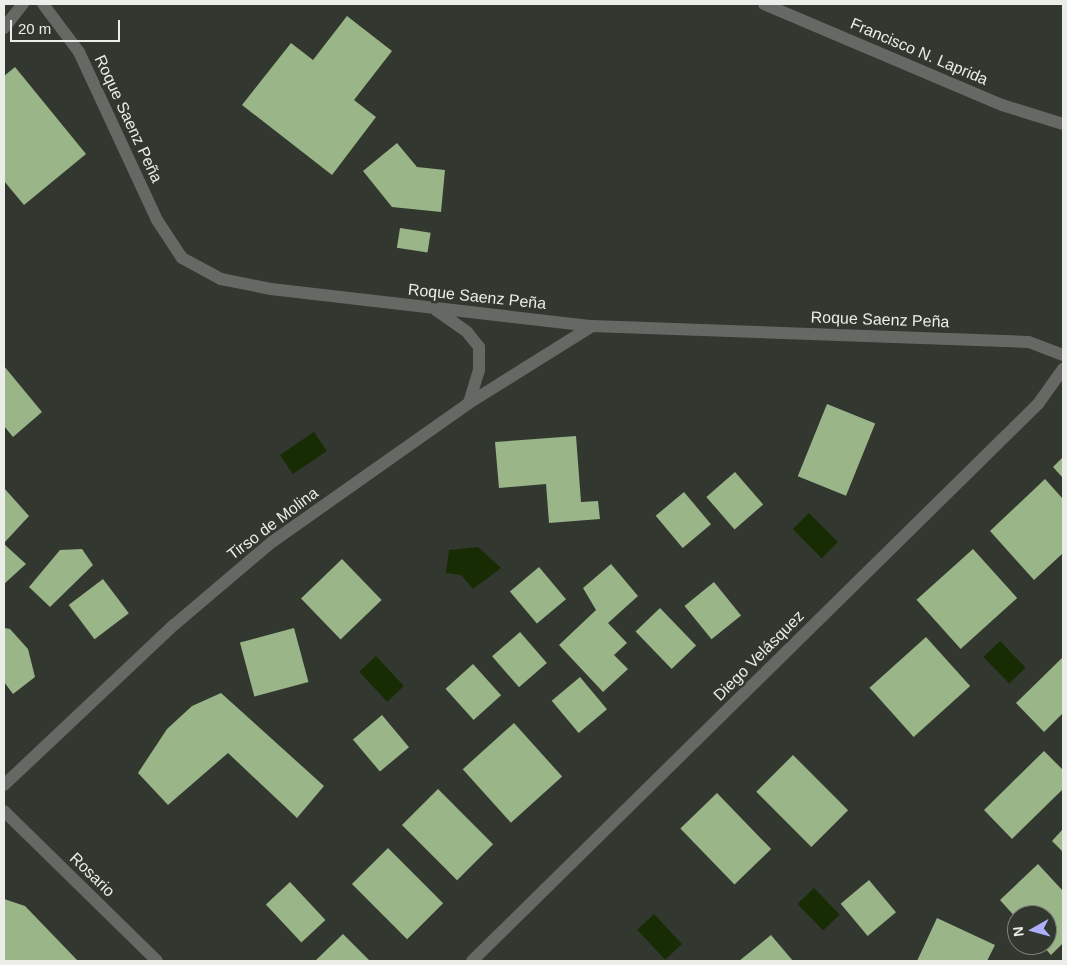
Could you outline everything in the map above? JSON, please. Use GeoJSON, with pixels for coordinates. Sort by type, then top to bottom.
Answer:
{"type":"FeatureCollection","features":[{"type":"Feature","properties":{"kind":"street"},"geometry":{"type":"LineString","coordinates":[[4,28],[23,4]]}},
{"type":"Feature","properties":{"kind":"street","name":"Roque Saenz Peña"},"geometry":{"type":"LineString","coordinates":[[43,4],[79,52],[157,220],[182,258],[221,279],[271,289],[592,326],[1029,342],[1063,355]]}},
{"type":"Feature","properties":{"kind":"street","name":"Francisco N. Laprida"},"geometry":{"type":"LineString","coordinates":[[764,4],[1002,105],[1063,124]]}},
{"type":"Feature","properties":{"kind":"street"},"geometry":{"type":"LineString","coordinates":[[433,308],[467,332],[479,347],[479,370],[469,403]]}},
{"type":"Feature","properties":{"kind":"street","name":"Tirso de Molina"},"geometry":{"type":"LineString","coordinates":[[4,785],[174,625],[272,542],[469,403],[592,326]]}},
{"type":"Feature","properties":{"kind":"street","name":"Diego Velásquez"},"geometry":{"type":"LineString","coordinates":[[472,961],[1038,404],[1063,370]]}},
{"type":"Feature","properties":{"kind":"street","name":"Rosario"},"geometry":{"type":"LineString","coordinates":[[4,811],[156,961]]}},
{"type":"Feature","properties":{"kind":"shaded area"},"geometry":{"type":"Polygon","coordinates":[[[314,432],[327,451],[293,474],[280,455],[314,432]]]}},
{"type":"Feature","properties":{"kind":"shaded area"},"geometry":{"type":"Polygon","coordinates":[[[809,513],[838,542],[822,558],[793,529],[809,513]]]}},
{"type":"Feature","properties":{"kind":"shaded area"},"geometry":{"type":"Polygon","coordinates":[[[478,547],[501,568],[473,589],[461,575],[446,573],[449,550],[478,547]]]}},
{"type":"Feature","properties":{"kind":"shaded area"},"geometry":{"type":"Polygon","coordinates":[[[1000,641],[1026,668],[1009,684],[983,657],[1000,641]]]}},
{"type":"Feature","properties":{"kind":"shaded area"},"geometry":{"type":"Polygon","coordinates":[[[376,656],[404,686],[387,702],[359,672],[376,656]]]}},
{"type":"Feature","properties":{"kind":"shaded area"},"geometry":{"type":"Polygon","coordinates":[[[814,888],[840,915],[823,931],[797,904],[814,888]]]}},
{"type":"Feature","properties":{"kind":"shaded area"},"geometry":{"type":"Polygon","coordinates":[[[654,914],[682,944],[665,960],[637,930],[654,914]]]}},
{"type":"Feature","properties":{"kind":"building"},"geometry":{"type":"Polygon","coordinates":[[[347,16],[392,51],[354,100],[376,117],[332,175],[242,105],[291,43],[313,60],[347,16]]]}},
{"type":"Feature","properties":{"kind":"building"},"geometry":{"type":"Polygon","coordinates":[[[15,67],[86,154],[24,205],[4,181],[4,76],[15,67]]]}},
{"type":"Feature","properties":{"kind":"building"},"geometry":{"type":"Polygon","coordinates":[[[397,143],[417,167],[445,170],[441,212],[392,207],[363,171],[397,143]]]}},
{"type":"Feature","properties":{"kind":"building"},"geometry":{"type":"Polygon","coordinates":[[[400,228],[431,233],[427,253],[397,248],[400,228]]]}},
{"type":"Feature","properties":{"kind":"building"},"geometry":{"type":"Polygon","coordinates":[[[4,366],[42,412],[13,437],[4,426],[4,366]]]}},
{"type":"Feature","properties":{"kind":"building"},"geometry":{"type":"Polygon","coordinates":[[[827,404],[875,423],[846,496],[798,476],[827,404]]]}},
{"type":"Feature","properties":{"kind":"building"},"geometry":{"type":"Polygon","coordinates":[[[576,436],[581,502],[598,501],[600,519],[549,523],[546,484],[499,488],[495,442],[576,436]]]}},
{"type":"Feature","properties":{"kind":"building"},"geometry":{"type":"Polygon","coordinates":[[[1063,457],[1063,478],[1053,467],[1063,457]]]}},
{"type":"Feature","properties":{"kind":"building"},"geometry":{"type":"Polygon","coordinates":[[[735,472],[763,504],[735,529],[706,497],[735,472]]]}},
{"type":"Feature","properties":{"kind":"building"},"geometry":{"type":"Polygon","coordinates":[[[1045,479],[1063,499],[1063,553],[1034,580],[990,531],[1045,479]]]}},
{"type":"Feature","properties":{"kind":"building"},"geometry":{"type":"Polygon","coordinates":[[[4,488],[29,516],[4,543],[4,488]]]}},
{"type":"Feature","properties":{"kind":"building"},"geometry":{"type":"Polygon","coordinates":[[[684,492],[711,524],[683,548],[656,516],[684,492]]]}},
{"type":"Feature","properties":{"kind":"building"},"geometry":{"type":"Polygon","coordinates":[[[4,544],[26,564],[4,584],[4,544]]]}},
{"type":"Feature","properties":{"kind":"building"},"geometry":{"type":"Polygon","coordinates":[[[82,549],[93,565],[50,607],[29,587],[60,550],[82,549]]]}},
{"type":"Feature","properties":{"kind":"building"},"geometry":{"type":"Polygon","coordinates":[[[973,549],[1017,598],[961,649],[917,600],[973,549]]]}},
{"type":"Feature","properties":{"kind":"building"},"geometry":{"type":"Polygon","coordinates":[[[342,559],[382,600],[341,640],[301,599],[342,559]]]}},
{"type":"Feature","properties":{"kind":"building"},"geometry":{"type":"Polygon","coordinates":[[[611,564],[638,596],[608,623],[627,643],[614,655],[628,669],[603,692],[559,645],[596,610],[583,588],[611,564]]]}},
{"type":"Feature","properties":{"kind":"building"},"geometry":{"type":"Polygon","coordinates":[[[539,567],[566,599],[537,624],[510,591],[539,567]]]}},
{"type":"Feature","properties":{"kind":"building"},"geometry":{"type":"Polygon","coordinates":[[[103,579],[129,613],[95,639],[69,605],[103,579]]]}},
{"type":"Feature","properties":{"kind":"building"},"geometry":{"type":"Polygon","coordinates":[[[714,582],[741,615],[712,639],[684,606],[714,582]]]}},
{"type":"Feature","properties":{"kind":"building"},"geometry":{"type":"Polygon","coordinates":[[[660,608],[696,645],[672,669],[636,632],[660,608]]]}},
{"type":"Feature","properties":{"kind":"building"},"geometry":{"type":"Polygon","coordinates":[[[4,628],[10,629],[28,649],[35,677],[13,694],[4,682],[4,628]]]}},
{"type":"Feature","properties":{"kind":"building"},"geometry":{"type":"Polygon","coordinates":[[[294,628],[308,682],[254,697],[240,642],[294,628]]]}},
{"type":"Feature","properties":{"kind":"building"},"geometry":{"type":"Polygon","coordinates":[[[520,632],[547,663],[519,687],[492,656],[520,632]]]}},
{"type":"Feature","properties":{"kind":"building"},"geometry":{"type":"Polygon","coordinates":[[[926,637],[970,686],[914,737],[870,688],[926,637]]]}},
{"type":"Feature","properties":{"kind":"building"},"geometry":{"type":"Polygon","coordinates":[[[1063,657],[1063,713],[1044,732],[1016,703],[1063,657]]]}},
{"type":"Feature","properties":{"kind":"building"},"geometry":{"type":"Polygon","coordinates":[[[473,664],[501,695],[474,720],[446,689],[473,664]]]}},
{"type":"Feature","properties":{"kind":"building"},"geometry":{"type":"Polygon","coordinates":[[[580,677],[607,709],[579,733],[552,701],[580,677]]]}},
{"type":"Feature","properties":{"kind":"building"},"geometry":{"type":"Polygon","coordinates":[[[221,693],[324,786],[297,818],[228,753],[168,805],[138,773],[167,729],[192,706],[221,693]]]}},
{"type":"Feature","properties":{"kind":"building"},"geometry":{"type":"Polygon","coordinates":[[[382,715],[409,747],[380,772],[353,739],[382,715]]]}},
{"type":"Feature","properties":{"kind":"building"},"geometry":{"type":"Polygon","coordinates":[[[514,723],[562,777],[511,823],[463,769],[514,723]]]}},
{"type":"Feature","properties":{"kind":"building"},"geometry":{"type":"Polygon","coordinates":[[[1044,751],[1063,770],[1063,789],[1012,839],[984,810],[1044,751]]]}},
{"type":"Feature","properties":{"kind":"building"},"geometry":{"type":"Polygon","coordinates":[[[793,755],[848,810],[811,847],[756,792],[793,755]]]}},
{"type":"Feature","properties":{"kind":"building"},"geometry":{"type":"Polygon","coordinates":[[[438,789],[493,844],[457,880],[402,825],[438,789]]]}},
{"type":"Feature","properties":{"kind":"building"},"geometry":{"type":"Polygon","coordinates":[[[717,793],[771,849],[734,885],[680,828],[717,793]]]}},
{"type":"Feature","properties":{"kind":"building"},"geometry":{"type":"Polygon","coordinates":[[[1063,829],[1063,852],[1052,841],[1063,829]]]}},
{"type":"Feature","properties":{"kind":"building"},"geometry":{"type":"Polygon","coordinates":[[[388,848],[443,903],[407,939],[352,884],[388,848]]]}},
{"type":"Feature","properties":{"kind":"building"},"geometry":{"type":"Polygon","coordinates":[[[1038,864],[1063,891],[1063,943],[1057,949],[1057,905],[1007,905],[1007,908],[1000,900],[1038,864]]]}},
{"type":"Feature","properties":{"kind":"building"},"geometry":{"type":"Polygon","coordinates":[[[869,880],[896,912],[868,936],[841,904],[869,880]]]}},
{"type":"Feature","properties":{"kind":"building"},"geometry":{"type":"Polygon","coordinates":[[[290,882],[325,920],[301,943],[266,905],[290,882]]]}},
{"type":"Feature","properties":{"kind":"building"},"geometry":{"type":"Polygon","coordinates":[[[4,899],[25,906],[78,961],[4,961],[4,899]]]}},
{"type":"Feature","properties":{"kind":"building"},"geometry":{"type":"Polygon","coordinates":[[[937,918],[995,945],[987,961],[917,961],[937,918]]]}},
{"type":"Feature","properties":{"kind":"building"},"geometry":{"type":"Polygon","coordinates":[[[343,934],[370,961],[315,961],[343,934]]]}},
{"type":"Feature","properties":{"kind":"building"},"geometry":{"type":"Polygon","coordinates":[[[771,935],[793,961],[739,961],[771,935]]]}}]}
